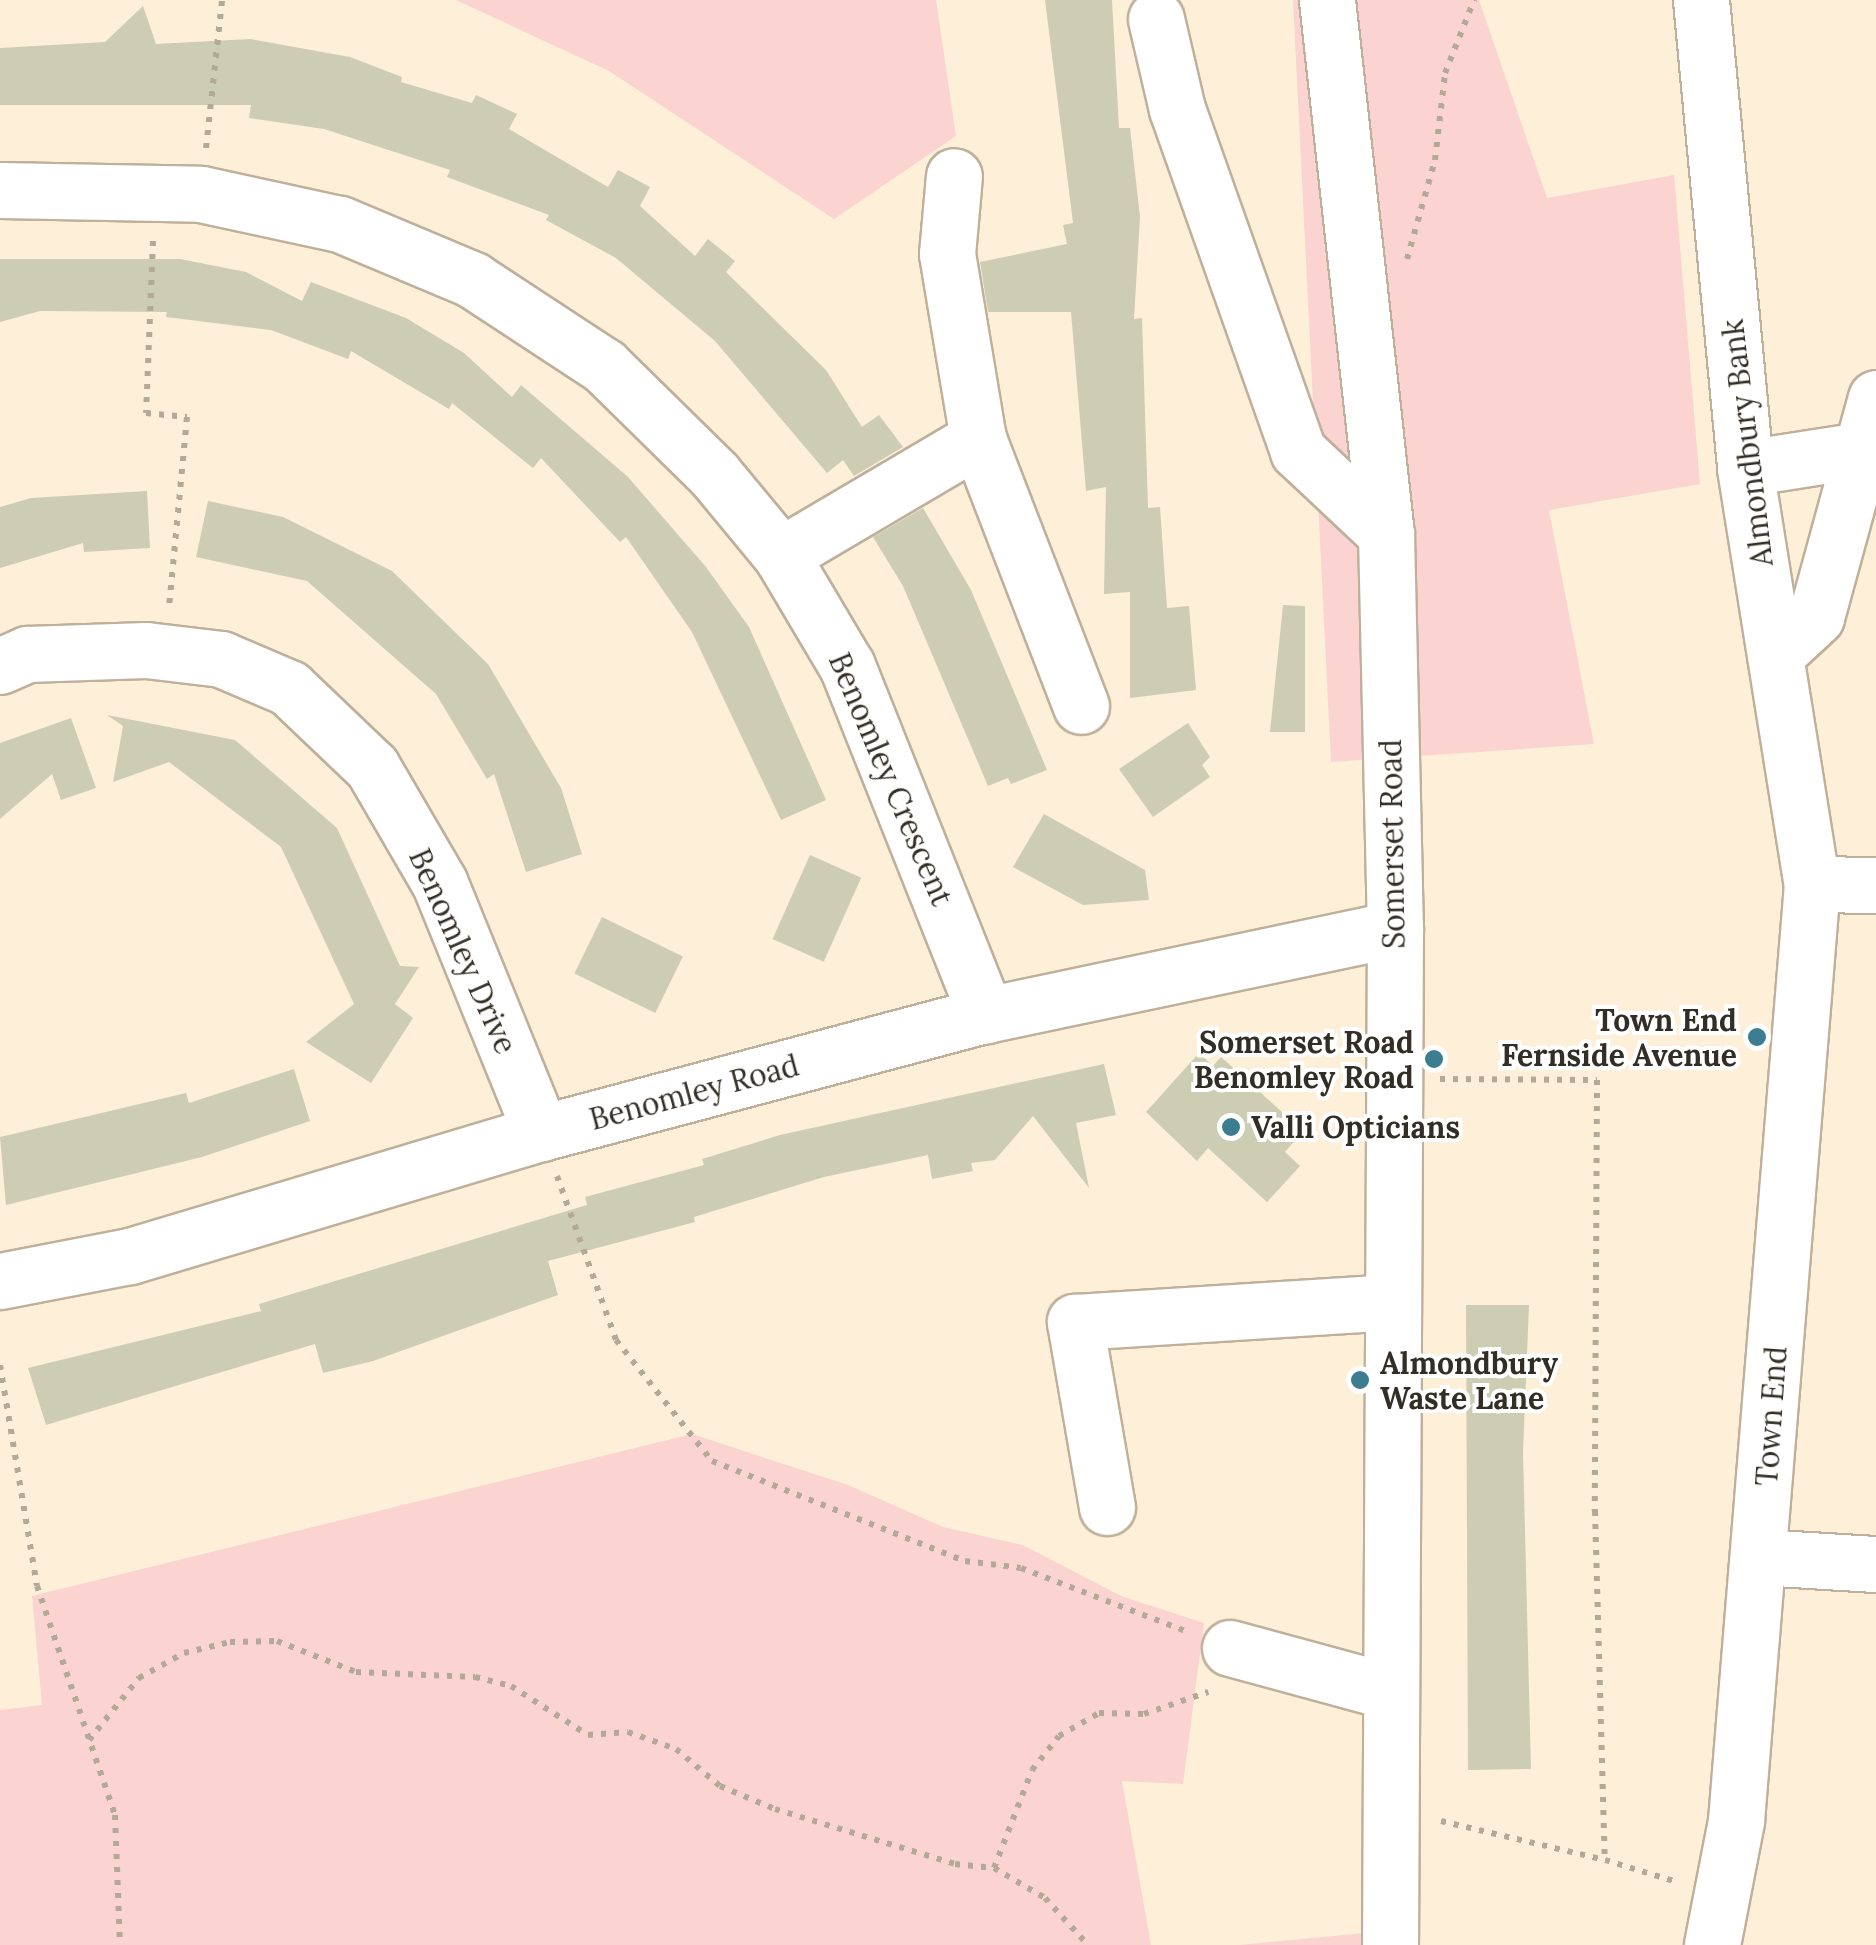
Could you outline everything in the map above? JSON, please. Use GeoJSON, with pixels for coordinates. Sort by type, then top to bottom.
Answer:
{"type":"FeatureCollection","features":[{"type":"Feature","properties":{"kind":"street","name":"Somerset Road"},"geometry":{"type":"LineString","coordinates":[[1327,0],[1386,534],[1395,929],[1389,1302],[1390,1945]]}},
{"type":"Feature","properties":{"kind":"street","name":"Almondbury Bank"},"geometry":{"type":"LineString","coordinates":[[1701,0],[1746,468],[1812,884]]}},
{"type":"Feature","properties":{"kind":"street"},"geometry":{"type":"LineString","coordinates":[[1156,19],[1177,109],[1298,450],[1386,534]]}},
{"type":"Feature","properties":{"kind":"street"},"geometry":{"type":"LineString","coordinates":[[954,176],[947,254],[978,438],[1081,706]]}},
{"type":"Feature","properties":{"kind":"street","name":"Benomley Crescent"},"geometry":{"type":"LineString","coordinates":[[0,190],[178,194],[340,224],[473,280],[604,366],[714,474],[781,555],[846,666],[986,1015]]}},
{"type":"Feature","properties":{"kind":"street"},"geometry":{"type":"LineString","coordinates":[[1775,654],[1816,617],[1876,398]]}},
{"type":"Feature","properties":{"kind":"street"},"geometry":{"type":"LineString","coordinates":[[781,555],[978,438]]}},
{"type":"Feature","properties":{"kind":"street"},"geometry":{"type":"LineString","coordinates":[[1746,468],[1860,450]]}},
{"type":"Feature","properties":{"kind":"street","name":"Benomley Drive"},"geometry":{"type":"LineString","coordinates":[[0,666],[27,654],[164,653],[221,659],[289,688],[372,767],[440,884],[541,1133]]}},
{"type":"Feature","properties":{"kind":"street"},"geometry":{"type":"LineString","coordinates":[[1812,884],[1876,885]]}},
{"type":"Feature","properties":{"kind":"street","name":"Town End"},"geometry":{"type":"LineString","coordinates":[[1712,1945],[1736,1821],[1812,884]]}},
{"type":"Feature","properties":{"kind":"street","name":"Benomley Road"},"geometry":{"type":"LineString","coordinates":[[0,1280],[130,1256],[541,1133],[986,1015],[1395,929]]}},
{"type":"Feature","properties":{"kind":"street"},"geometry":{"type":"LineString","coordinates":[[1107,1507],[1075,1322],[1389,1302]]}},
{"type":"Feature","properties":{"kind":"street"},"geometry":{"type":"LineString","coordinates":[[1760,1557],[1876,1564]]}},
{"type":"Feature","properties":{"kind":"street"},"geometry":{"type":"LineString","coordinates":[[1230,1648],[1388,1691]]}},
{"type":"Feature","properties":{"kind":"path"},"geometry":{"type":"LineString","coordinates":[[164,653],[186,417],[146,413],[178,194],[222,0]]}},
{"type":"Feature","properties":{"kind":"path"},"geometry":{"type":"LineString","coordinates":[[1405,268],[1434,160],[1444,73],[1474,0]]}},
{"type":"Feature","properties":{"kind":"path"},"geometry":{"type":"LineString","coordinates":[[1432,1079],[1597,1080],[1595,1511],[1605,1860]]}},
{"type":"Feature","properties":{"kind":"path"},"geometry":{"type":"LineString","coordinates":[[541,1133],[616,1340],[712,1461],[965,1561],[1020,1568],[1230,1648],[1206,1697],[1179,1698],[1144,1714],[1099,1713],[1060,1736],[1032,1770],[1020,1815],[994,1868]]}},
{"type":"Feature","properties":{"kind":"path"},"geometry":{"type":"LineString","coordinates":[[0,1365],[37,1586],[115,1816],[120,1945]]}},
{"type":"Feature","properties":{"kind":"path"},"geometry":{"type":"LineString","coordinates":[[89,1740],[139,1678],[184,1652],[277,1642],[356,1672],[475,1676],[511,1686],[588,1734],[628,1732],[676,1749],[720,1786],[775,1809],[954,1864],[994,1868],[1045,1898],[1088,1945]]}},
{"type":"Feature","properties":{"kind":"path"},"geometry":{"type":"LineString","coordinates":[[1430,1818],[1605,1860],[1688,1885]]}},
{"type":"Feature","properties":{"kind":"shaded area"},"geometry":{"type":"Polygon","coordinates":[[[456,0],[936,0],[956,136],[834,219],[609,71],[456,0]]]}},
{"type":"Feature","properties":{"kind":"shaded area"},"geometry":{"type":"Polygon","coordinates":[[[1293,0],[1479,0],[1547,198],[1674,175],[1700,484],[1549,510],[1594,744],[1331,762],[1293,0]]]}},
{"type":"Feature","properties":{"kind":"shaded area"},"geometry":{"type":"Polygon","coordinates":[[[692,1434],[848,1485],[943,1527],[1023,1545],[1121,1596],[1204,1623],[1183,1784],[1122,1781],[1151,1945],[0,1945],[0,1710],[42,1705],[32,1596],[692,1434]]]}},
{"type":"Feature","properties":{"kind":"shaded area"},"geometry":{"type":"Polygon","coordinates":[[[1365,1933],[1363,1945],[1239,1945],[1365,1933]]]}},
{"type":"Feature","properties":{"kind":"building"},"geometry":{"type":"Polygon","coordinates":[[[1045,0],[1112,0],[1119,128],[1130,128],[1140,217],[1134,319],[1142,318],[1148,508],[1160,507],[1167,608],[1189,606],[1196,690],[1130,698],[1130,592],[1104,594],[1106,487],[1086,491],[1071,312],[988,312],[980,262],[1067,244],[1063,225],[1073,223],[1045,0]]]}},
{"type":"Feature","properties":{"kind":"building"},"geometry":{"type":"Polygon","coordinates":[[[143,6],[156,44],[250,39],[350,57],[402,77],[401,82],[472,103],[476,95],[517,114],[509,129],[608,187],[618,170],[650,187],[640,206],[695,256],[708,239],[735,261],[726,272],[826,370],[862,427],[879,415],[903,447],[854,476],[843,460],[827,473],[715,341],[616,258],[546,220],[549,215],[447,177],[450,170],[324,129],[249,118],[251,105],[0,105],[0,48],[105,42],[143,6]]]}},
{"type":"Feature","properties":{"kind":"building"},"geometry":{"type":"Polygon","coordinates":[[[0,259],[180,259],[246,272],[302,301],[311,282],[406,318],[464,353],[512,397],[521,385],[628,477],[706,567],[749,627],[826,800],[781,820],[692,632],[626,537],[620,542],[541,458],[533,468],[452,403],[449,409],[351,351],[348,359],[271,330],[166,317],[167,312],[40,311],[0,322],[0,259]]]}},
{"type":"Feature","properties":{"kind":"building"},"geometry":{"type":"Polygon","coordinates":[[[147,491],[150,548],[84,552],[83,543],[0,568],[0,507],[31,498],[147,491]]]}},
{"type":"Feature","properties":{"kind":"building"},"geometry":{"type":"Polygon","coordinates":[[[208,501],[283,517],[392,571],[488,664],[561,788],[582,854],[526,872],[494,774],[487,779],[436,694],[307,581],[196,557],[208,501]]]}},
{"type":"Feature","properties":{"kind":"building"},"geometry":{"type":"Polygon","coordinates":[[[923,508],[971,590],[1047,770],[1011,784],[1008,778],[988,786],[903,586],[873,537],[923,508]]]}},
{"type":"Feature","properties":{"kind":"building"},"geometry":{"type":"Polygon","coordinates":[[[1283,605],[1305,606],[1305,732],[1270,732],[1283,605]]]}},
{"type":"Feature","properties":{"kind":"building"},"geometry":{"type":"Polygon","coordinates":[[[107,715],[235,740],[337,828],[400,966],[419,967],[395,1004],[413,1018],[371,1083],[306,1042],[354,1004],[281,847],[169,762],[113,782],[123,726],[107,715]]]}},
{"type":"Feature","properties":{"kind":"building"},"geometry":{"type":"Polygon","coordinates":[[[71,718],[96,788],[61,800],[52,774],[0,819],[0,743],[71,718]]]}},
{"type":"Feature","properties":{"kind":"building"},"geometry":{"type":"Polygon","coordinates":[[[1188,723],[1210,757],[1202,765],[1210,777],[1153,817],[1119,769],[1188,723]]]}},
{"type":"Feature","properties":{"kind":"building"},"geometry":{"type":"Polygon","coordinates":[[[1044,814],[1145,870],[1149,900],[1083,905],[1013,867],[1044,814]]]}},
{"type":"Feature","properties":{"kind":"building"},"geometry":{"type":"Polygon","coordinates":[[[810,855],[861,878],[824,962],[773,939],[810,855]]]}},
{"type":"Feature","properties":{"kind":"building"},"geometry":{"type":"Polygon","coordinates":[[[602,917],[683,956],[655,1013],[574,974],[602,917]]]}},
{"type":"Feature","properties":{"kind":"building"},"geometry":{"type":"Polygon","coordinates":[[[1199,1053],[1213,1066],[1221,1057],[1303,1131],[1285,1152],[1300,1166],[1267,1202],[1208,1148],[1197,1161],[1146,1112],[1199,1053]]]}},
{"type":"Feature","properties":{"kind":"building"},"geometry":{"type":"Polygon","coordinates":[[[1104,1064],[1116,1115],[1076,1123],[1089,1188],[1033,1116],[995,1160],[971,1163],[973,1171],[932,1179],[928,1155],[824,1177],[694,1217],[695,1222],[548,1261],[558,1295],[373,1361],[323,1373],[315,1344],[46,1425],[28,1368],[261,1311],[259,1304],[587,1205],[585,1197],[704,1165],[702,1159],[780,1135],[1104,1064]]]}},
{"type":"Feature","properties":{"kind":"building"},"geometry":{"type":"Polygon","coordinates":[[[294,1069],[310,1121],[202,1157],[6,1205],[0,1137],[186,1093],[189,1103],[294,1069]]]}},
{"type":"Feature","properties":{"kind":"building"},"geometry":{"type":"Polygon","coordinates":[[[1466,1305],[1529,1305],[1523,1452],[1531,1769],[1468,1770],[1466,1305]]]}},
{"type":"Feature","properties":{"kind":"place","name":"Town End Fernside Avenue"},"geometry":{"type":"Point","coordinates":[1757,1037]}},
{"type":"Feature","properties":{"kind":"place","name":"Somerset Road Benomley Road"},"geometry":{"type":"Point","coordinates":[1434,1059]}},
{"type":"Feature","properties":{"kind":"place","name":"Valli Opticians"},"geometry":{"type":"Point","coordinates":[1231,1127]}},
{"type":"Feature","properties":{"kind":"place","name":"Almondbury Waste Lane"},"geometry":{"type":"Point","coordinates":[1360,1380]}}]}
